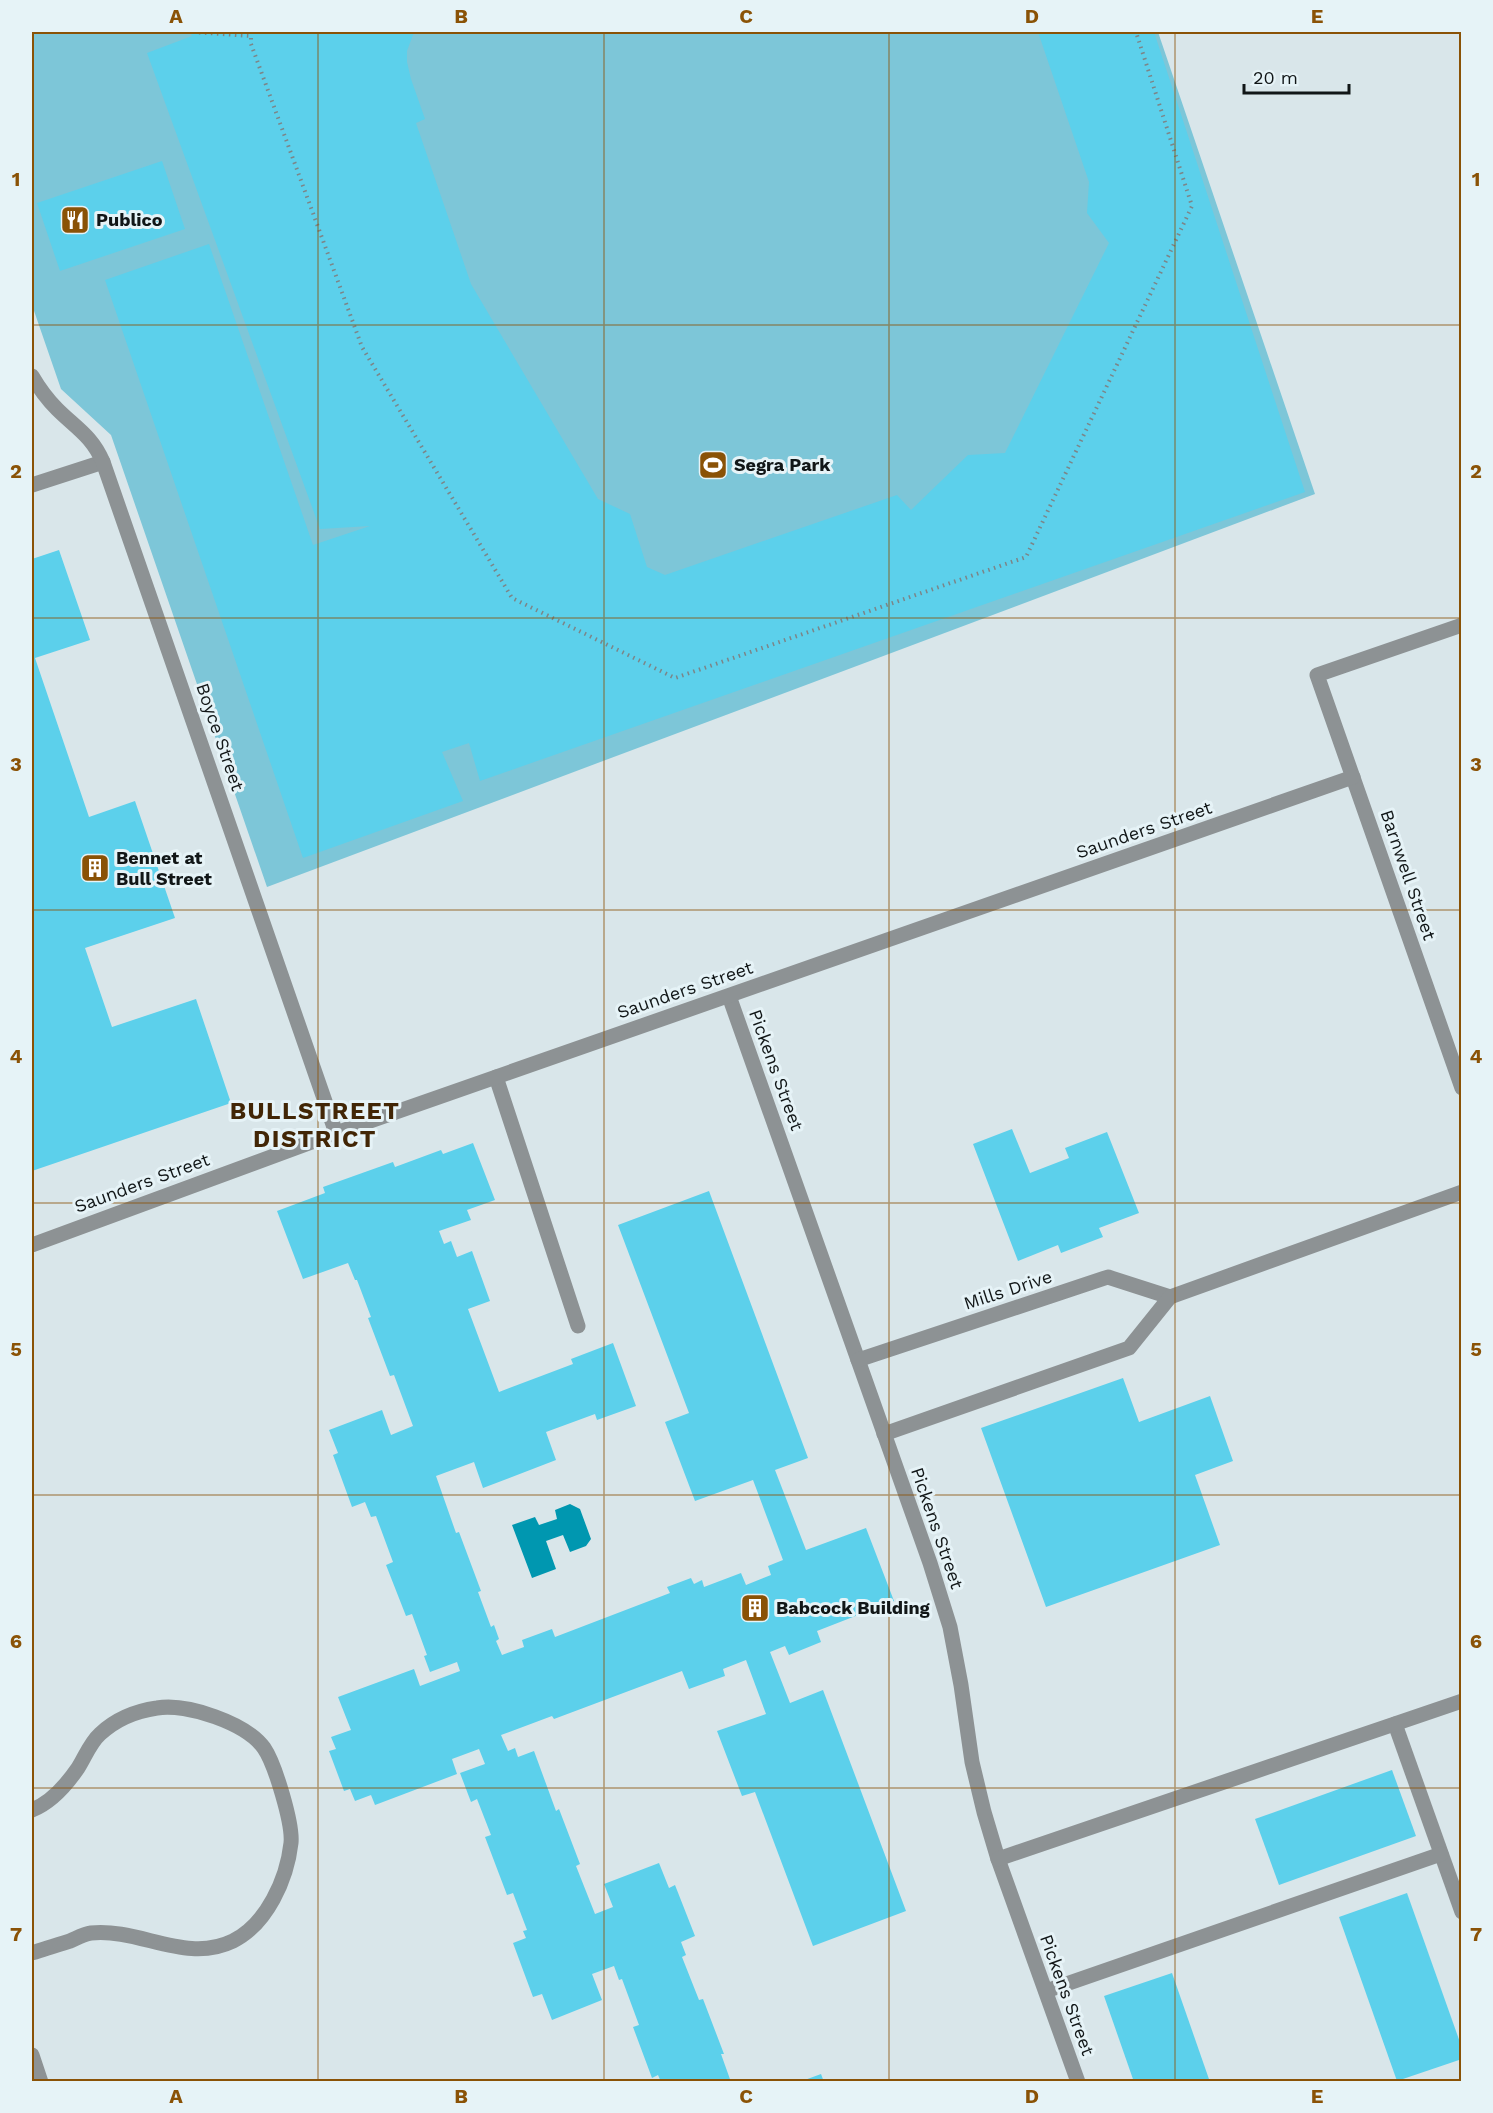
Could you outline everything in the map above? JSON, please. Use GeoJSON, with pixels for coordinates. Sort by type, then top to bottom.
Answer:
{"type":"FeatureCollection","features":[{"type":"Feature","properties":{"kind":"street","name":"Boyce Street"},"geometry":{"type":"LineString","coordinates":[[32,376],[49,401],[97,447],[336,1133]]}},
{"type":"Feature","properties":{"kind":"street"},"geometry":{"type":"LineString","coordinates":[[32,485],[103,462]]}},
{"type":"Feature","properties":{"kind":"street","name":"Barnwell Street"},"geometry":{"type":"LineString","coordinates":[[1461,625],[1317,675],[1461,1088]]}},
{"type":"Feature","properties":{"kind":"street","name":"Saunders Street"},"geometry":{"type":"LineString","coordinates":[[32,1245],[336,1133],[1353,777]]}},
{"type":"Feature","properties":{"kind":"street","name":"Pickens Street"},"geometry":{"type":"LineString","coordinates":[[729,996],[930,1563],[950,1627],[972,1762],[984,1812],[998,1859],[1078,2082]]}},
{"type":"Feature","properties":{"kind":"street"},"geometry":{"type":"LineString","coordinates":[[496,1077],[578,1326]]}},
{"type":"Feature","properties":{"kind":"street"},"geometry":{"type":"LineString","coordinates":[[884,1434],[1129,1348],[1170,1298],[1461,1192]]}},
{"type":"Feature","properties":{"kind":"street","name":"Mills Drive"},"geometry":{"type":"LineString","coordinates":[[858,1360],[1108,1277],[1170,1298]]}},
{"type":"Feature","properties":{"kind":"street"},"geometry":{"type":"LineString","coordinates":[[998,1859],[1461,1701]]}},
{"type":"Feature","properties":{"kind":"street"},"geometry":{"type":"LineString","coordinates":[[32,1810],[39,1808],[57,1793],[76,1770],[99,1734],[128,1715],[159,1707],[181,1709],[206,1714],[231,1724],[255,1738],[264,1749],[278,1779],[292,1840],[287,1866],[276,1894],[254,1926],[233,1941],[200,1950],[113,1934],[90,1933],[32,1953]]}},
{"type":"Feature","properties":{"kind":"street"},"geometry":{"type":"LineString","coordinates":[[1395,1724],[1461,1912]]}},
{"type":"Feature","properties":{"kind":"street"},"geometry":{"type":"LineString","coordinates":[[1046,1992],[1441,1854]]}},
{"type":"Feature","properties":{"kind":"street"},"geometry":{"type":"LineString","coordinates":[[32,2055],[41,2082]]}},
{"type":"Feature","properties":{"kind":"path"},"geometry":{"type":"LineString","coordinates":[[193,32],[251,34],[251,44],[362,348],[512,598],[675,678],[1026,556],[1192,206],[1136,32]]}},
{"type":"Feature","properties":{"kind":"shaded area","name":"Segra Park"},"geometry":{"type":"Polygon","coordinates":[[[32,32],[1158,32],[1315,494],[267,887],[111,435],[61,389],[32,305],[32,32]]]}},
{"type":"Feature","properties":{"kind":"shaded area"},"geometry":{"type":"Polygon","coordinates":[[[570,1504],[580,1509],[591,1539],[586,1546],[570,1552],[563,1535],[546,1541],[556,1569],[532,1578],[512,1525],[535,1517],[539,1525],[557,1519],[555,1510],[570,1504]]]}},
{"type":"Feature","properties":{"kind":"building"},"geometry":{"type":"Polygon","coordinates":[[[190,32],[414,32],[407,51],[407,62],[425,119],[416,123],[471,284],[598,499],[630,514],[647,567],[665,575],[897,495],[911,510],[968,455],[1005,453],[1109,243],[1087,213],[1089,182],[1038,32],[1154,32],[1305,492],[480,781],[469,743],[442,752],[463,801],[303,858],[105,280],[209,244],[313,545],[370,526],[320,529],[147,53],[192,36],[190,32]]]}},
{"type":"Feature","properties":{"kind":"building"},"geometry":{"type":"Polygon","coordinates":[[[162,161],[185,229],[60,271],[37,203],[162,161]]]}},
{"type":"Feature","properties":{"kind":"building","name":"Bennet at Bull Street"},"geometry":{"type":"Polygon","coordinates":[[[59,550],[90,640],[35,658],[89,817],[135,801],[175,918],[85,948],[112,1027],[196,999],[231,1103],[32,1171],[32,559],[59,550]]]}},
{"type":"Feature","properties":{"kind":"building"},"geometry":{"type":"Polygon","coordinates":[[[1012,1129],[1030,1173],[1069,1158],[1065,1148],[1107,1132],[1139,1213],[1099,1228],[1103,1237],[1061,1253],[1058,1245],[1018,1261],[973,1144],[1012,1129]]]}},
{"type":"Feature","properties":{"kind":"building","name":"Babcock Building"},"geometry":{"type":"Polygon","coordinates":[[[473,1143],[495,1200],[467,1210],[471,1220],[439,1231],[444,1244],[451,1241],[457,1257],[472,1251],[490,1301],[468,1309],[499,1392],[573,1364],[571,1359],[613,1343],[636,1406],[597,1420],[595,1414],[546,1432],[556,1460],[483,1488],[474,1462],[436,1476],[456,1533],[459,1532],[481,1591],[478,1592],[491,1627],[494,1625],[499,1639],[496,1641],[502,1655],[524,1647],[522,1640],[552,1629],[555,1637],[670,1593],[667,1587],[691,1578],[694,1584],[702,1580],[704,1587],[741,1573],[746,1585],[771,1575],[768,1566],[783,1560],[753,1480],[695,1501],[665,1422],[689,1413],[618,1225],[709,1191],[808,1458],[775,1470],[806,1550],[866,1528],[894,1601],[817,1631],[821,1642],[789,1655],[785,1646],[770,1652],[790,1703],[823,1690],[906,1911],[813,1946],[755,1792],[742,1796],[717,1731],[766,1714],[746,1660],[723,1669],[725,1676],[689,1689],[682,1671],[554,1719],[552,1716],[501,1735],[508,1751],[515,1748],[518,1757],[534,1751],[556,1811],[559,1809],[580,1864],[576,1866],[595,1914],[613,1907],[604,1884],[659,1863],[669,1888],[675,1885],[695,1936],[681,1942],[686,1955],[682,1957],[699,2000],[703,1999],[724,2054],[721,2054],[731,2082],[661,2082],[658,2075],[652,2078],[633,2027],[639,2025],[622,1979],[619,1980],[614,1966],[592,1974],[602,2000],[552,2020],[542,1994],[533,1997],[513,1943],[526,1938],[523,1931],[527,1930],[513,1893],[507,1895],[485,1837],[491,1835],[477,1799],[471,1802],[460,1773],[485,1764],[479,1749],[452,1759],[457,1774],[375,1805],[371,1795],[355,1801],[350,1789],[344,1791],[329,1751],[336,1749],[331,1737],[351,1730],[338,1697],[414,1669],[420,1686],[460,1671],[457,1662],[430,1672],[424,1656],[427,1655],[412,1614],[406,1616],[386,1565],[393,1562],[376,1516],[371,1517],[365,1502],[352,1507],[333,1455],[338,1453],[329,1430],[382,1410],[391,1435],[413,1426],[394,1375],[390,1376],[368,1318],[371,1317],[357,1280],[348,1263],[303,1279],[277,1211],[325,1193],[323,1187],[393,1162],[395,1167],[441,1150],[443,1154],[473,1143]]]}},
{"type":"Feature","properties":{"kind":"building"},"geometry":{"type":"Polygon","coordinates":[[[1123,1378],[1139,1422],[1210,1396],[1233,1461],[1195,1475],[1220,1545],[1046,1607],[981,1428],[1123,1378]]]}},
{"type":"Feature","properties":{"kind":"building"},"geometry":{"type":"Polygon","coordinates":[[[1392,1770],[1416,1836],[1279,1885],[1255,1819],[1392,1770]]]}},
{"type":"Feature","properties":{"kind":"building"},"geometry":{"type":"Polygon","coordinates":[[[1407,1893],[1462,2048],[1462,2059],[1397,2081],[1339,1917],[1407,1893]]]}},
{"type":"Feature","properties":{"kind":"building"},"geometry":{"type":"Polygon","coordinates":[[[1172,1973],[1210,2082],[1134,2082],[1104,1996],[1172,1973]]]}},
{"type":"Feature","properties":{"kind":"building"},"geometry":{"type":"Polygon","coordinates":[[[821,2074],[824,2082],[802,2082],[802,2081],[821,2074]]]}},
{"type":"Feature","properties":{"kind":"place","name":"Publico"},"geometry":{"type":"Point","coordinates":[75,220]}},
{"type":"Feature","properties":{"kind":"place","name":"Segra Park"},"geometry":{"type":"Point","coordinates":[713,465]}},
{"type":"Feature","properties":{"kind":"place","name":"Bennet at Bull Street"},"geometry":{"type":"Point","coordinates":[95,868]}},
{"type":"Feature","properties":{"kind":"place","name":"Babcock Building"},"geometry":{"type":"Point","coordinates":[755,1608]}},
{"type":"Feature","properties":{"kind":"district","name":"BULLSTREET DISTRICT"},"geometry":{"type":"Point","coordinates":[315,1125]}}]}
